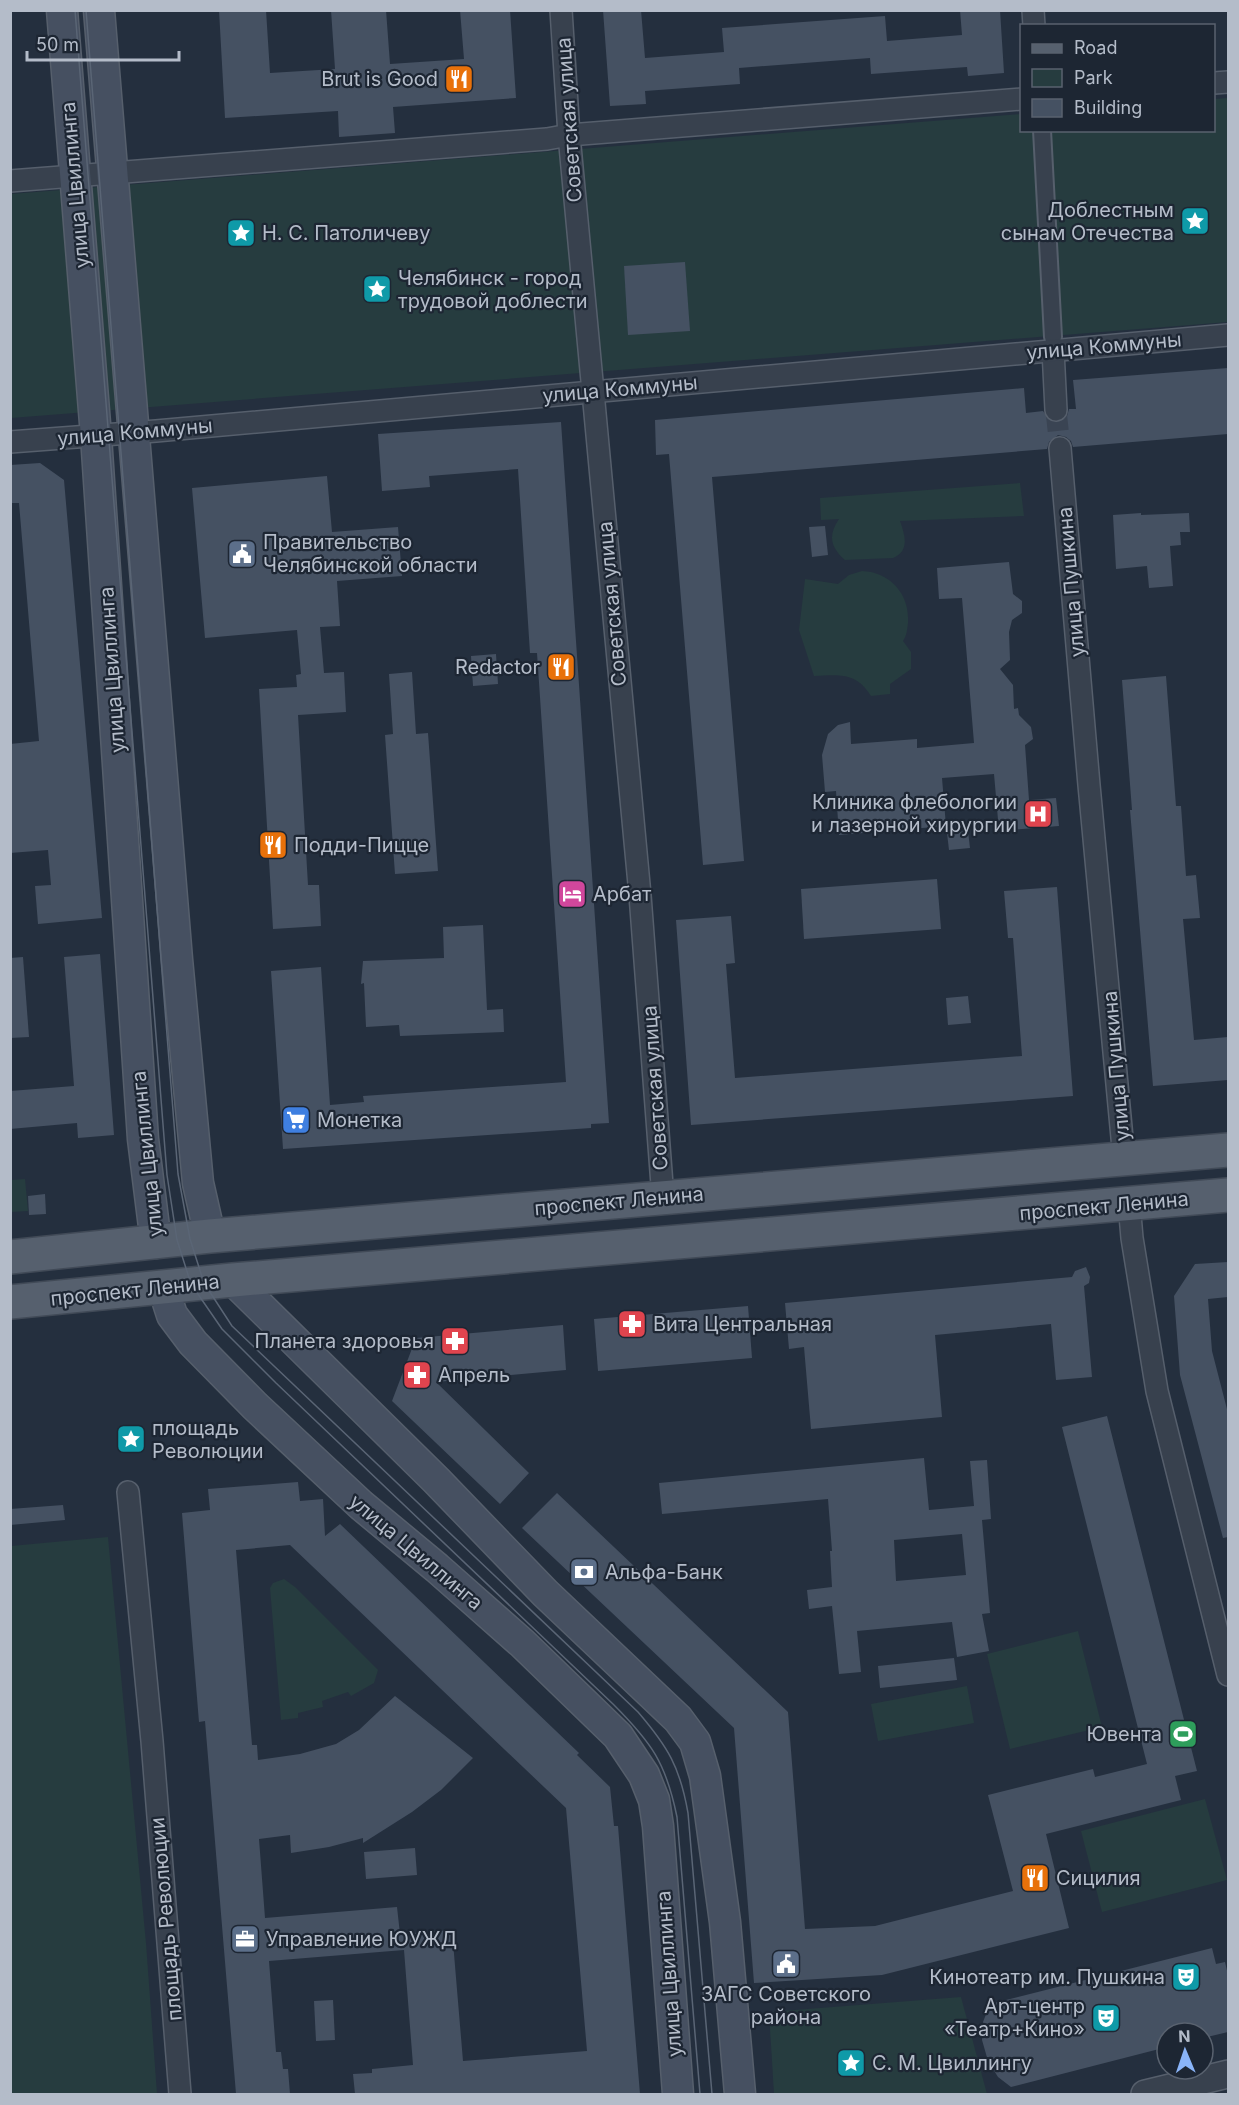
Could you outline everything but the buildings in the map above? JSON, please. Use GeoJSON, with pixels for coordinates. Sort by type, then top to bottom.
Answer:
{"type":"FeatureCollection","features":[{"type":"Feature","properties":{"kind":"main road","name":"улица Цвиллинга"},"geometry":{"type":"LineString","coordinates":[[62,10],[96,436],[143,1140],[163,1287],[172,1315],[193,1343],[255,1406],[361,1505],[522,1643],[607,1724],[636,1760],[650,1787],[658,1826],[678,2094]]}},
{"type":"Feature","properties":{"kind":"main road","name":"улица Цвиллинга"},"geometry":{"type":"LineString","coordinates":[[99,10],[198,1183],[210,1236],[233,1280],[436,1480],[545,1593],[678,1719],[695,1742],[705,1776],[711,1812],[725,1922],[740,2094]]}},
{"type":"Feature","properties":{"kind":"main road","name":"проспект Ленина"},"geometry":{"type":"LineString","coordinates":[[10,1257],[210,1236],[1228,1150]]}},
{"type":"Feature","properties":{"kind":"main road","name":"улица Пушкина"},"geometry":{"type":"LineString","coordinates":[[1124,1159],[1129,1203]]}},
{"type":"Feature","properties":{"kind":"main road","name":"проспект Ленина"},"geometry":{"type":"LineString","coordinates":[[10,1302],[233,1280],[1228,1195]]}},
{"type":"Feature","properties":{"kind":"street","name":"Советская улица"},"geometry":{"type":"LineString","coordinates":[[561,10],[569,135],[591,392],[640,895],[663,1198]]}},
{"type":"Feature","properties":{"kind":"street"},"geometry":{"type":"LineString","coordinates":[[10,181],[1020,99]]}},
{"type":"Feature","properties":{"kind":"street"},"geometry":{"type":"LineString","coordinates":[[1042,132],[1056,410]]}},
{"type":"Feature","properties":{"kind":"street","name":"улица Коммуны"},"geometry":{"type":"LineString","coordinates":[[10,442],[591,392],[1053,344],[1228,335]]}},
{"type":"Feature","properties":{"kind":"street","name":"улица Пушкина"},"geometry":{"type":"LineString","coordinates":[[1060,448],[1124,1159]]}},
{"type":"Feature","properties":{"kind":"street","name":"улица Пушкина"},"geometry":{"type":"LineString","coordinates":[[1129,1203],[1132,1238],[1157,1391],[1228,1675]]}},
{"type":"Feature","properties":{"kind":"street","name":"площадь Революции"},"geometry":{"type":"LineString","coordinates":[[128,1492],[153,1753],[180,2094]]}},
{"type":"Feature","properties":{"kind":"street"},"geometry":{"type":"LineString","coordinates":[[1145,2094],[1228,2074]]}},
{"type":"Feature","properties":{"kind":"green space"},"geometry":{"type":"Polygon","coordinates":[[[1228,98],[1228,322],[11,418],[11,194],[1020,114],[1020,132],[1215,132],[1215,99],[1228,98]]]}},
{"type":"Feature","properties":{"kind":"green space"},"geometry":{"type":"Polygon","coordinates":[[[1020,483],[1024,516],[900,521],[905,542],[902,551],[893,558],[845,560],[832,541],[833,530],[839,519],[821,520],[820,498],[1020,483]]]}},
{"type":"Feature","properties":{"kind":"green space"},"geometry":{"type":"Polygon","coordinates":[[[862,571],[881,575],[889,580],[902,594],[906,603],[908,623],[903,641],[911,652],[911,669],[890,684],[890,694],[871,696],[859,683],[847,677],[814,676],[799,630],[805,579],[838,584],[849,575],[862,571]]]}},
{"type":"Feature","properties":{"kind":"green space"},"geometry":{"type":"Polygon","coordinates":[[[25,1179],[28,1211],[11,1212],[11,1180],[25,1179]]]}},
{"type":"Feature","properties":{"kind":"green space"},"geometry":{"type":"Polygon","coordinates":[[[108,1537],[146,1943],[157,2094],[11,2094],[11,1546],[108,1537]]]}},
{"type":"Feature","properties":{"kind":"green space"},"geometry":{"type":"Polygon","coordinates":[[[284,1579],[295,1587],[378,1670],[374,1683],[351,1696],[348,1692],[322,1701],[323,1707],[298,1713],[298,1718],[281,1720],[270,1588],[273,1583],[284,1579]]]}},
{"type":"Feature","properties":{"kind":"green space"},"geometry":{"type":"Polygon","coordinates":[[[1078,1631],[1102,1727],[1010,1749],[987,1654],[1078,1631]]]}},
{"type":"Feature","properties":{"kind":"green space"},"geometry":{"type":"Polygon","coordinates":[[[967,1686],[974,1723],[878,1741],[871,1704],[967,1686]]]}},
{"type":"Feature","properties":{"kind":"green space"},"geometry":{"type":"Polygon","coordinates":[[[1205,1799],[1227,1880],[1102,1912],[1081,1831],[1205,1799]]]}},
{"type":"Feature","properties":{"kind":"green space"},"geometry":{"type":"Polygon","coordinates":[[[961,1997],[987,2094],[774,2094],[769,2012],[961,1997]]]}},
{"type":"Feature","properties":{"kind":"tunnel"},"geometry":{"type":"LineString","coordinates":[[1056,410],[1060,448]]}},
{"type":"Feature","properties":{"kind":"tram line"},"geometry":{"type":"LineString","coordinates":[[75,10],[167,1175],[177,1240],[191,1284],[222,1329],[613,1704],[656,1755],[668,1782],[677,1817],[700,2094]]}},
{"type":"Feature","properties":{"kind":"tram line"},"geometry":{"type":"LineString","coordinates":[[86,10],[178,1174],[190,1239],[204,1283],[232,1326],[638,1712],[665,1747],[677,1770],[688,1813],[712,2094]]}},
{"type":"Feature","properties":{"kind":"place","name":"Brut is Good"},"geometry":{"type":"Point","coordinates":[459,79]}},
{"type":"Feature","properties":{"kind":"place","name":"Доблестным сынам Отечества"},"geometry":{"type":"Point","coordinates":[1195,221]}},
{"type":"Feature","properties":{"kind":"place","name":"Н. С. Патоличеву"},"geometry":{"type":"Point","coordinates":[241,233]}},
{"type":"Feature","properties":{"kind":"place","name":"Челябинск - город трудовой доблести"},"geometry":{"type":"Point","coordinates":[377,289]}},
{"type":"Feature","properties":{"kind":"place","name":"Правительство Челябинской области"},"geometry":{"type":"Point","coordinates":[242,554]}},
{"type":"Feature","properties":{"kind":"place","name":"Redactor"},"geometry":{"type":"Point","coordinates":[561,667]}},
{"type":"Feature","properties":{"kind":"place","name":"Клиника флебологии и лазерной хирургии"},"geometry":{"type":"Point","coordinates":[1038,814]}},
{"type":"Feature","properties":{"kind":"place","name":"Подди-Пицце"},"geometry":{"type":"Point","coordinates":[273,845]}},
{"type":"Feature","properties":{"kind":"place","name":"Арбат"},"geometry":{"type":"Point","coordinates":[572,894]}},
{"type":"Feature","properties":{"kind":"place","name":"Монетка"},"geometry":{"type":"Point","coordinates":[296,1120]}},
{"type":"Feature","properties":{"kind":"place","name":"Вита Центральная"},"geometry":{"type":"Point","coordinates":[632,1324]}},
{"type":"Feature","properties":{"kind":"place","name":"Планета здоровья"},"geometry":{"type":"Point","coordinates":[455,1341]}},
{"type":"Feature","properties":{"kind":"place","name":"Апрель"},"geometry":{"type":"Point","coordinates":[417,1375]}},
{"type":"Feature","properties":{"kind":"place","name":"площадь Революции"},"geometry":{"type":"Point","coordinates":[131,1439]}},
{"type":"Feature","properties":{"kind":"place","name":"Альфа-Банк"},"geometry":{"type":"Point","coordinates":[584,1572]}},
{"type":"Feature","properties":{"kind":"place","name":"Ювента"},"geometry":{"type":"Point","coordinates":[1183,1734]}},
{"type":"Feature","properties":{"kind":"place","name":"Сицилия"},"geometry":{"type":"Point","coordinates":[1035,1878]}},
{"type":"Feature","properties":{"kind":"place","name":"Управление ЮУЖД"},"geometry":{"type":"Point","coordinates":[245,1939]}},
{"type":"Feature","properties":{"kind":"place","name":"ЗАГС Советского района"},"geometry":{"type":"Point","coordinates":[786,1964]}},
{"type":"Feature","properties":{"kind":"place","name":"Кинотеатр им. Пушкина"},"geometry":{"type":"Point","coordinates":[1186,1977]}},
{"type":"Feature","properties":{"kind":"place","name":"Арт-центр «Театр+Кино»"},"geometry":{"type":"Point","coordinates":[1106,2018]}},
{"type":"Feature","properties":{"kind":"place","name":"С. М. Цвиллингу"},"geometry":{"type":"Point","coordinates":[851,2063]}}]}
